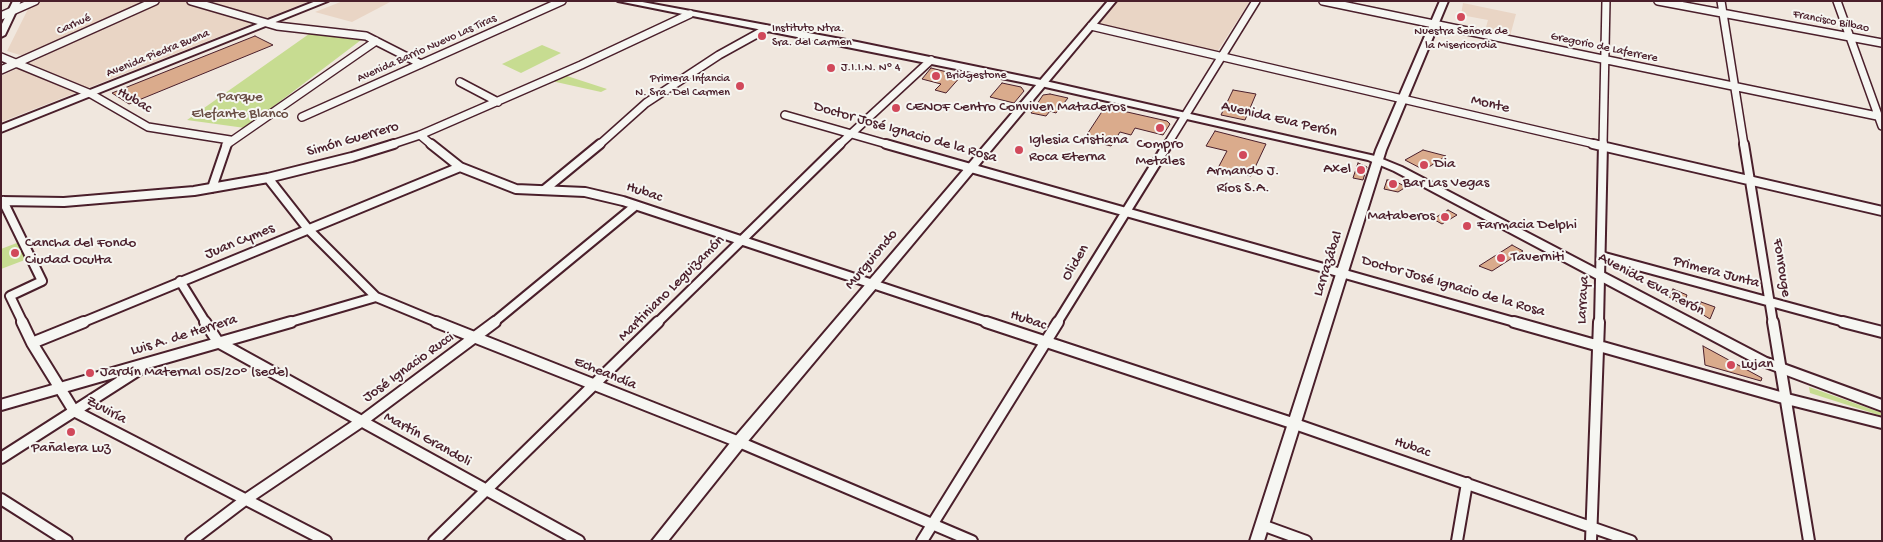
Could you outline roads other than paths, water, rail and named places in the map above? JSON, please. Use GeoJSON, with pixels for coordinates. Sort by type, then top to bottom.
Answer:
{"type":"FeatureCollection","features":[{"type":"Feature","properties":{"kind":"main road","name":"Avenida Piedra Buena"},"geometry":{"type":"LineString","coordinates":[[1,129],[324,1]]}},
{"type":"Feature","properties":{"kind":"main road","name":"Avenida Eva Perón"},"geometry":{"type":"LineString","coordinates":[[622,1],[1041,83],[1379,161],[1780,370],[1882,406]]}},
{"type":"Feature","properties":{"kind":"main road"},"geometry":{"type":"LineString","coordinates":[[670,10],[685,1]]}},
{"type":"Feature","properties":{"kind":"street"},"geometry":{"type":"LineString","coordinates":[[1,35],[17,1]]}},
{"type":"Feature","properties":{"kind":"street"},"geometry":{"type":"LineString","coordinates":[[1,16],[35,1]]}},
{"type":"Feature","properties":{"kind":"street","name":"Carhué"},"geometry":{"type":"LineString","coordinates":[[1,70],[155,1]]}},
{"type":"Feature","properties":{"kind":"street"},"geometry":{"type":"LineString","coordinates":[[191,1],[268,23],[366,36],[421,64]]}},
{"type":"Feature","properties":{"kind":"street","name":"Avenida Barrio Nuevo Las Tiras"},"geometry":{"type":"LineString","coordinates":[[302,117],[562,1]]}},
{"type":"Feature","properties":{"kind":"street","name":"Murguiondo"},"geometry":{"type":"LineString","coordinates":[[659,541],[739,442],[1112,1]]}},
{"type":"Feature","properties":{"kind":"street","name":"Oliden"},"geometry":{"type":"LineString","coordinates":[[922,541],[1256,1]]}},
{"type":"Feature","properties":{"kind":"street","name":"Gregorio de Laferrere"},"geometry":{"type":"LineString","coordinates":[[1323,1],[1880,117]]}},
{"type":"Feature","properties":{"kind":"street","name":"Larrazábal"},"geometry":{"type":"LineString","coordinates":[[1257,541],[1379,161],[1402,98],[1444,1]]}},
{"type":"Feature","properties":{"kind":"street","name":"Larraya"},"geometry":{"type":"LineString","coordinates":[[1591,541],[1601,256],[1606,1]]}},
{"type":"Feature","properties":{"kind":"street","name":"Francisco Bilbao"},"geometry":{"type":"LineString","coordinates":[[1658,1],[1882,43]]}},
{"type":"Feature","properties":{"kind":"street","name":"Fonrouge"},"geometry":{"type":"LineString","coordinates":[[1722,1],[1771,302],[1780,370],[1788,399],[1809,541]]}},
{"type":"Feature","properties":{"kind":"street"},"geometry":{"type":"LineString","coordinates":[[1837,1],[1882,126]]}},
{"type":"Feature","properties":{"kind":"street","name":"Simón Guerrero"},"geometry":{"type":"LineString","coordinates":[[2,201],[64,202],[106,200],[212,188],[268,178],[352,158],[420,135],[498,102],[690,14]]}},
{"type":"Feature","properties":{"kind":"street","name":"Monte"},"geometry":{"type":"LineString","coordinates":[[1091,26],[1882,211]]}},
{"type":"Feature","properties":{"kind":"street"},"geometry":{"type":"LineString","coordinates":[[544,190],[567,173],[646,103],[719,55],[766,29]]}},
{"type":"Feature","properties":{"kind":"street"},"geometry":{"type":"LineString","coordinates":[[212,188],[224,147],[230,140],[240,136],[279,110],[376,40]]}},
{"type":"Feature","properties":{"kind":"street","name":"Hubac"},"geometry":{"type":"LineString","coordinates":[[1,57],[91,94],[148,127],[230,140]]}},
{"type":"Feature","properties":{"kind":"street","name":"Martiniano Leguizamón"},"geometry":{"type":"LineString","coordinates":[[434,541],[851,133],[931,60]]}},
{"type":"Feature","properties":{"kind":"street"},"geometry":{"type":"LineString","coordinates":[[460,82],[498,102]]}},
{"type":"Feature","properties":{"kind":"street","name":"Doctor José Ignacio de la Rosa"},"geometry":{"type":"LineString","coordinates":[[786,115],[1124,212],[1882,424]]}},
{"type":"Feature","properties":{"kind":"street","name":"Hubac"},"geometry":{"type":"LineString","coordinates":[[420,135],[460,167],[516,189],[585,192],[635,206],[1295,424],[1631,541]]}},
{"type":"Feature","properties":{"kind":"street","name":"Juan Cymes"},"geometry":{"type":"LineString","coordinates":[[32,343],[180,280],[460,167]]}},
{"type":"Feature","properties":{"kind":"street","name":"Echeandía"},"geometry":{"type":"LineString","coordinates":[[268,178],[308,229],[376,297],[594,386],[739,442],[972,541]]}},
{"type":"Feature","properties":{"kind":"street","name":"Zuviría"},"geometry":{"type":"LineString","coordinates":[[2,201],[42,281],[10,296],[32,343],[74,410],[326,541]]}},
{"type":"Feature","properties":{"kind":"street","name":"José Ignacio Rucci"},"geometry":{"type":"LineString","coordinates":[[191,541],[245,500],[362,421],[476,337],[635,206]]}},
{"type":"Feature","properties":{"kind":"street","name":"Primera Junta"},"geometry":{"type":"LineString","coordinates":[[1601,256],[1882,332]]}},
{"type":"Feature","properties":{"kind":"street","name":"Martín Grandoli"},"geometry":{"type":"LineString","coordinates":[[180,280],[218,342],[579,541]]}},
{"type":"Feature","properties":{"kind":"street","name":"Luis A. de Herrera"},"geometry":{"type":"LineString","coordinates":[[1,405],[376,297]]}},
{"type":"Feature","properties":{"kind":"street"},"geometry":{"type":"LineString","coordinates":[[1,458],[149,363]]}},
{"type":"Feature","properties":{"kind":"street"},"geometry":{"type":"LineString","coordinates":[[1457,541],[1467,483]]}},
{"type":"Feature","properties":{"kind":"street"},"geometry":{"type":"LineString","coordinates":[[1,499],[67,541]]}},
{"type":"Feature","properties":{"kind":"street"},"geometry":{"type":"LineString","coordinates":[[1262,525],[1306,541]]}},
{"type":"Feature","properties":{"kind":"place","name":"Nuestra Señora de la Misericordia"},"geometry":{"type":"Point","coordinates":[1461,17]}},
{"type":"Feature","properties":{"kind":"place","name":"Instituto Ntra. Sra. del Carmen"},"geometry":{"type":"Point","coordinates":[762,36]}},
{"type":"Feature","properties":{"kind":"place","name":"J.I.I.N. Nº 4"},"geometry":{"type":"Point","coordinates":[831,68]}},
{"type":"Feature","properties":{"kind":"place","name":"Bridgestone"},"geometry":{"type":"Point","coordinates":[936,76]}},
{"type":"Feature","properties":{"kind":"place","name":"Primera Infancia N. Sra. Del Carmen"},"geometry":{"type":"Point","coordinates":[740,86]}},
{"type":"Feature","properties":{"kind":"place","name":"CENOF Centro Conviven Mataderos"},"geometry":{"type":"Point","coordinates":[896,108]}},
{"type":"Feature","properties":{"kind":"place","name":"Compro Metales"},"geometry":{"type":"Point","coordinates":[1160,128]}},
{"type":"Feature","properties":{"kind":"place","name":"Iglesia Cristiana Roca Eterna"},"geometry":{"type":"Point","coordinates":[1019,150]}},
{"type":"Feature","properties":{"kind":"place","name":"Armando J. Ríos S.A."},"geometry":{"type":"Point","coordinates":[1243,155]}},
{"type":"Feature","properties":{"kind":"place","name":"Dia"},"geometry":{"type":"Point","coordinates":[1424,165]}},
{"type":"Feature","properties":{"kind":"place","name":"Axel"},"geometry":{"type":"Point","coordinates":[1361,170]}},
{"type":"Feature","properties":{"kind":"place","name":"Bar Las Vegas"},"geometry":{"type":"Point","coordinates":[1393,184]}},
{"type":"Feature","properties":{"kind":"place","name":"Mataberos"},"geometry":{"type":"Point","coordinates":[1445,217]}},
{"type":"Feature","properties":{"kind":"place","name":"Farmacia Delphi"},"geometry":{"type":"Point","coordinates":[1467,226]}},
{"type":"Feature","properties":{"kind":"place","name":"Cancha del Fondo Ciudad Oculta"},"geometry":{"type":"Point","coordinates":[15,253]}},
{"type":"Feature","properties":{"kind":"place","name":"Taverniti"},"geometry":{"type":"Point","coordinates":[1501,258]}},
{"type":"Feature","properties":{"kind":"place","name":"Lujan"},"geometry":{"type":"Point","coordinates":[1731,365]}},
{"type":"Feature","properties":{"kind":"place","name":"Jardín Maternal 05/20° (sede)"},"geometry":{"type":"Point","coordinates":[90,373]}},
{"type":"Feature","properties":{"kind":"place","name":"Pañalera Luz"},"geometry":{"type":"Point","coordinates":[71,432]}},
{"type":"Feature","properties":{"kind":"park label","name":"Parque Elefante Blanco"},"geometry":{"type":"Point","coordinates":[240,106]}}]}
